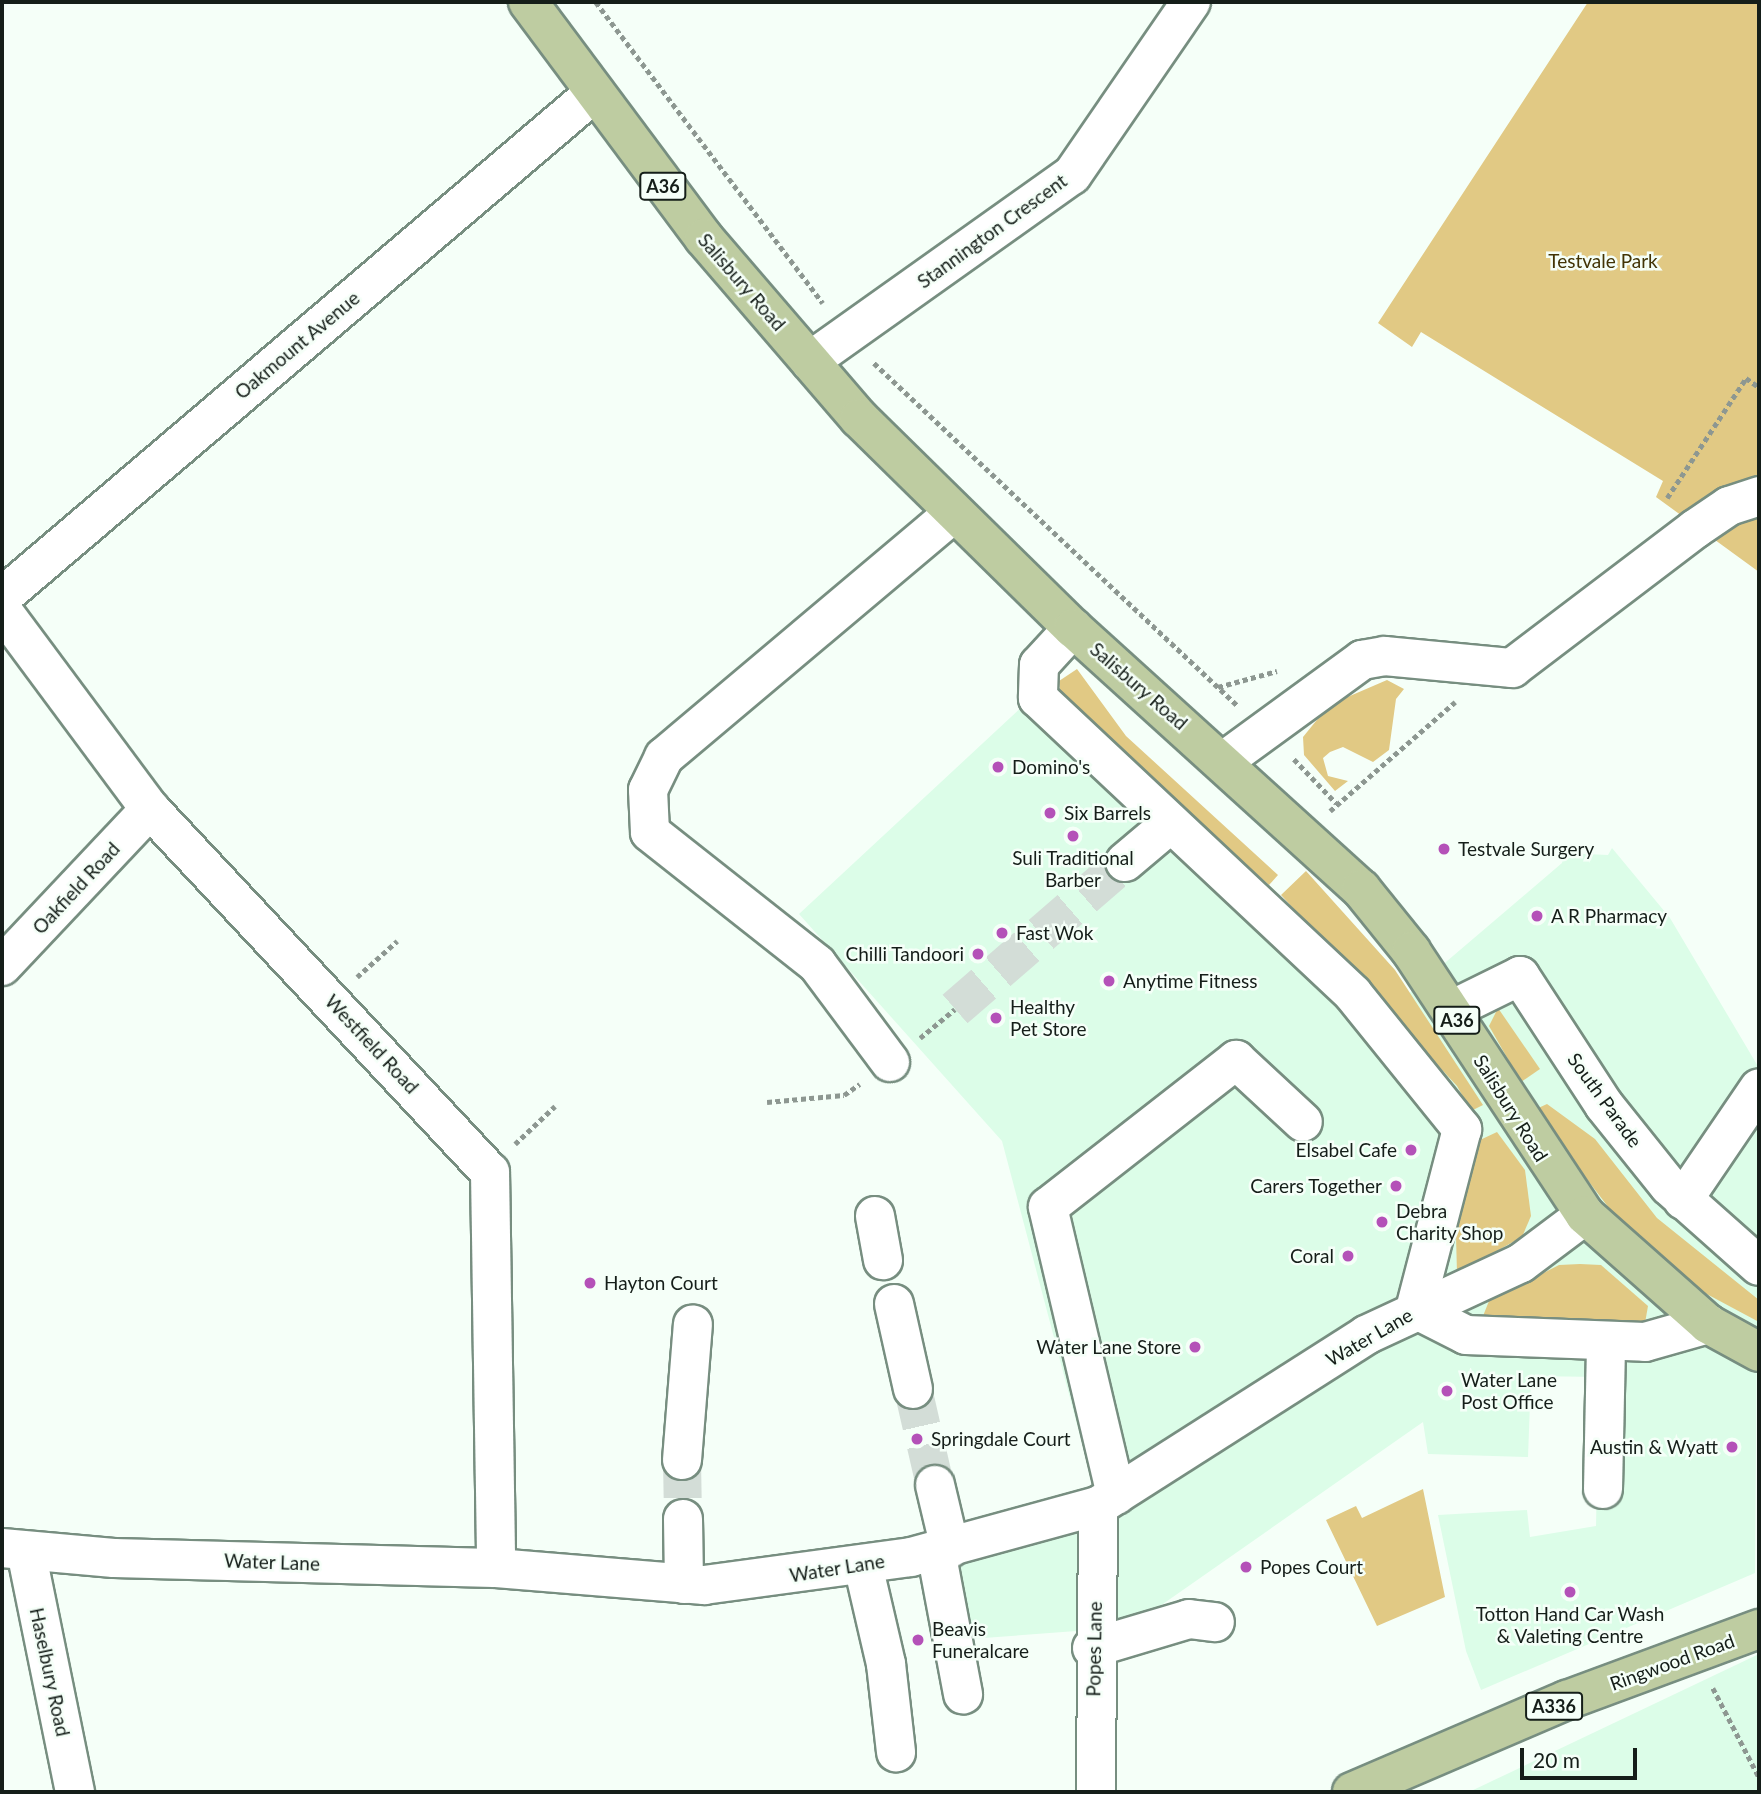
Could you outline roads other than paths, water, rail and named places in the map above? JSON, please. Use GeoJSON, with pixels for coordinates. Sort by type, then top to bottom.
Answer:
{"type":"FeatureCollection","features":[{"type":"Feature","properties":{"kind":"main road","name":"Salisbury Road"},"geometry":{"type":"LineString","coordinates":[[528,2],[593,94],[704,238],[810,361],[954,513],[1073,628],[1225,760],[1311,838],[1361,889],[1451,1010],[1547,1167],[1585,1215],[1707,1324],[1759,1352]]}},
{"type":"Feature","properties":{"kind":"main road","name":"Ringwood Road"},"geometry":{"type":"LineString","coordinates":[[1352,1792],[1759,1629]]}},
{"type":"Feature","properties":{"kind":"street","name":"Stannington Crescent"},"geometry":{"type":"LineString","coordinates":[[810,361],[1072,175],[1191,2]]}},
{"type":"Feature","properties":{"kind":"street","name":"Oakmount Avenue"},"geometry":{"type":"LineString","coordinates":[[2,597],[593,94]]}},
{"type":"Feature","properties":{"kind":"street"},"geometry":{"type":"LineString","coordinates":[[1225,760],[1362,660],[1512,668],[1695,529],[1729,506],[1759,496]]}},
{"type":"Feature","properties":{"kind":"street"},"geometry":{"type":"LineString","coordinates":[[890,1062],[817,964],[650,832],[648,790],[664,757],[954,513]]}},
{"type":"Feature","properties":{"kind":"street","name":"Westfield Road"},"geometry":{"type":"LineString","coordinates":[[2,610],[150,809],[490,1172],[496,1568]]}},
{"type":"Feature","properties":{"kind":"street"},"geometry":{"type":"LineString","coordinates":[[1073,628],[1039,665],[1038,698],[1353,994],[1462,1129],[1415,1309],[1466,1335],[1645,1342],[1707,1324]]}},
{"type":"Feature","properties":{"kind":"street","name":"Oakfield Road"},"geometry":{"type":"LineString","coordinates":[[2,966],[150,809]]}},
{"type":"Feature","properties":{"kind":"street"},"geometry":{"type":"LineString","coordinates":[[1125,862],[1170,824]]}},
{"type":"Feature","properties":{"kind":"street","name":"South Parade"},"geometry":{"type":"LineString","coordinates":[[1451,1010],[1520,976],[1604,1105],[1683,1199],[1759,1266]]}},
{"type":"Feature","properties":{"kind":"street","name":"Popes Lane"},"geometry":{"type":"LineString","coordinates":[[1096,1792],[1092,1648],[1107,1501],[1048,1207],[1236,1060],[1303,1122]]}},
{"type":"Feature","properties":{"kind":"street"},"geometry":{"type":"LineString","coordinates":[[1683,1199],[1759,1088]]}},
{"type":"Feature","properties":{"kind":"street","name":"Water Lane"},"geometry":{"type":"LineString","coordinates":[[14,1550],[496,1568],[684,1584],[863,1565],[943,1550],[1107,1501],[1415,1309],[1521,1263],[1585,1215]]}},
{"type":"Feature","properties":{"kind":"street"},"geometry":{"type":"LineString","coordinates":[[875,1216],[883,1260]]}},
{"type":"Feature","properties":{"kind":"street"},"geometry":{"type":"LineString","coordinates":[[894,1304],[913,1389]]}},
{"type":"Feature","properties":{"kind":"street"},"geometry":{"type":"LineString","coordinates":[[682,1460],[693,1324]]}},
{"type":"Feature","properties":{"kind":"street"},"geometry":{"type":"LineString","coordinates":[[1603,1489],[1605,1342]]}},
{"type":"Feature","properties":{"kind":"street"},"geometry":{"type":"LineString","coordinates":[[935,1485],[963,1694]]}},
{"type":"Feature","properties":{"kind":"street"},"geometry":{"type":"LineString","coordinates":[[683,1520],[684,1584]]}},
{"type":"Feature","properties":{"kind":"street","name":"Haselbury Road"},"geometry":{"type":"LineString","coordinates":[[14,1550],[75,1792]]}},
{"type":"Feature","properties":{"kind":"street"},"geometry":{"type":"LineString","coordinates":[[863,1565],[886,1664],[896,1752]]}},
{"type":"Feature","properties":{"kind":"street"},"geometry":{"type":"LineString","coordinates":[[1092,1648],[1189,1619],[1215,1622]]}},
{"type":"Feature","properties":{"kind":"tunnel"},"geometry":{"type":"LineString","coordinates":[[955,1009],[1125,862]]}},
{"type":"Feature","properties":{"kind":"tunnel"},"geometry":{"type":"LineString","coordinates":[[913,1389],[935,1485]]}},
{"type":"Feature","properties":{"kind":"tunnel"},"geometry":{"type":"LineString","coordinates":[[682,1460],[683,1519]]}},
{"type":"Feature","properties":{"kind":"place","name":"Domino's"},"geometry":{"type":"Point","coordinates":[998,767]}},
{"type":"Feature","properties":{"kind":"place","name":"Six Barrels"},"geometry":{"type":"Point","coordinates":[1050,813]}},
{"type":"Feature","properties":{"kind":"place","name":"Suli Traditional Barber"},"geometry":{"type":"Point","coordinates":[1073,836]}},
{"type":"Feature","properties":{"kind":"place","name":"Testvale Surgery"},"geometry":{"type":"Point","coordinates":[1444,849]}},
{"type":"Feature","properties":{"kind":"place","name":"A R Pharmacy"},"geometry":{"type":"Point","coordinates":[1537,916]}},
{"type":"Feature","properties":{"kind":"place","name":"Fast Wok"},"geometry":{"type":"Point","coordinates":[1002,933]}},
{"type":"Feature","properties":{"kind":"place","name":"Chilli Tandoori"},"geometry":{"type":"Point","coordinates":[978,954]}},
{"type":"Feature","properties":{"kind":"place","name":"Anytime Fitness"},"geometry":{"type":"Point","coordinates":[1109,981]}},
{"type":"Feature","properties":{"kind":"place","name":"Healthy Pet Store"},"geometry":{"type":"Point","coordinates":[996,1018]}},
{"type":"Feature","properties":{"kind":"place","name":"Elsabel Cafe"},"geometry":{"type":"Point","coordinates":[1411,1150]}},
{"type":"Feature","properties":{"kind":"place","name":"Carers Together"},"geometry":{"type":"Point","coordinates":[1396,1186]}},
{"type":"Feature","properties":{"kind":"place","name":"Debra Charity Shop"},"geometry":{"type":"Point","coordinates":[1382,1222]}},
{"type":"Feature","properties":{"kind":"place","name":"Coral"},"geometry":{"type":"Point","coordinates":[1348,1256]}},
{"type":"Feature","properties":{"kind":"place","name":"Hayton Court"},"geometry":{"type":"Point","coordinates":[590,1283]}},
{"type":"Feature","properties":{"kind":"place","name":"Water Lane Store"},"geometry":{"type":"Point","coordinates":[1195,1347]}},
{"type":"Feature","properties":{"kind":"place","name":"Water Lane Post Office"},"geometry":{"type":"Point","coordinates":[1447,1391]}},
{"type":"Feature","properties":{"kind":"place","name":"Springdale Court"},"geometry":{"type":"Point","coordinates":[917,1439]}},
{"type":"Feature","properties":{"kind":"place","name":"Austin & Wyatt"},"geometry":{"type":"Point","coordinates":[1732,1447]}},
{"type":"Feature","properties":{"kind":"place","name":"Popes Court"},"geometry":{"type":"Point","coordinates":[1246,1567]}},
{"type":"Feature","properties":{"kind":"place","name":"Totton Hand Car Wash & Valeting Centre"},"geometry":{"type":"Point","coordinates":[1570,1592]}},
{"type":"Feature","properties":{"kind":"place","name":"Beavis Funeralcare"},"geometry":{"type":"Point","coordinates":[918,1640]}},
{"type":"Feature","properties":{"kind":"park label","name":"Testvale Park"},"geometry":{"type":"Point","coordinates":[1603,261]}}]}
